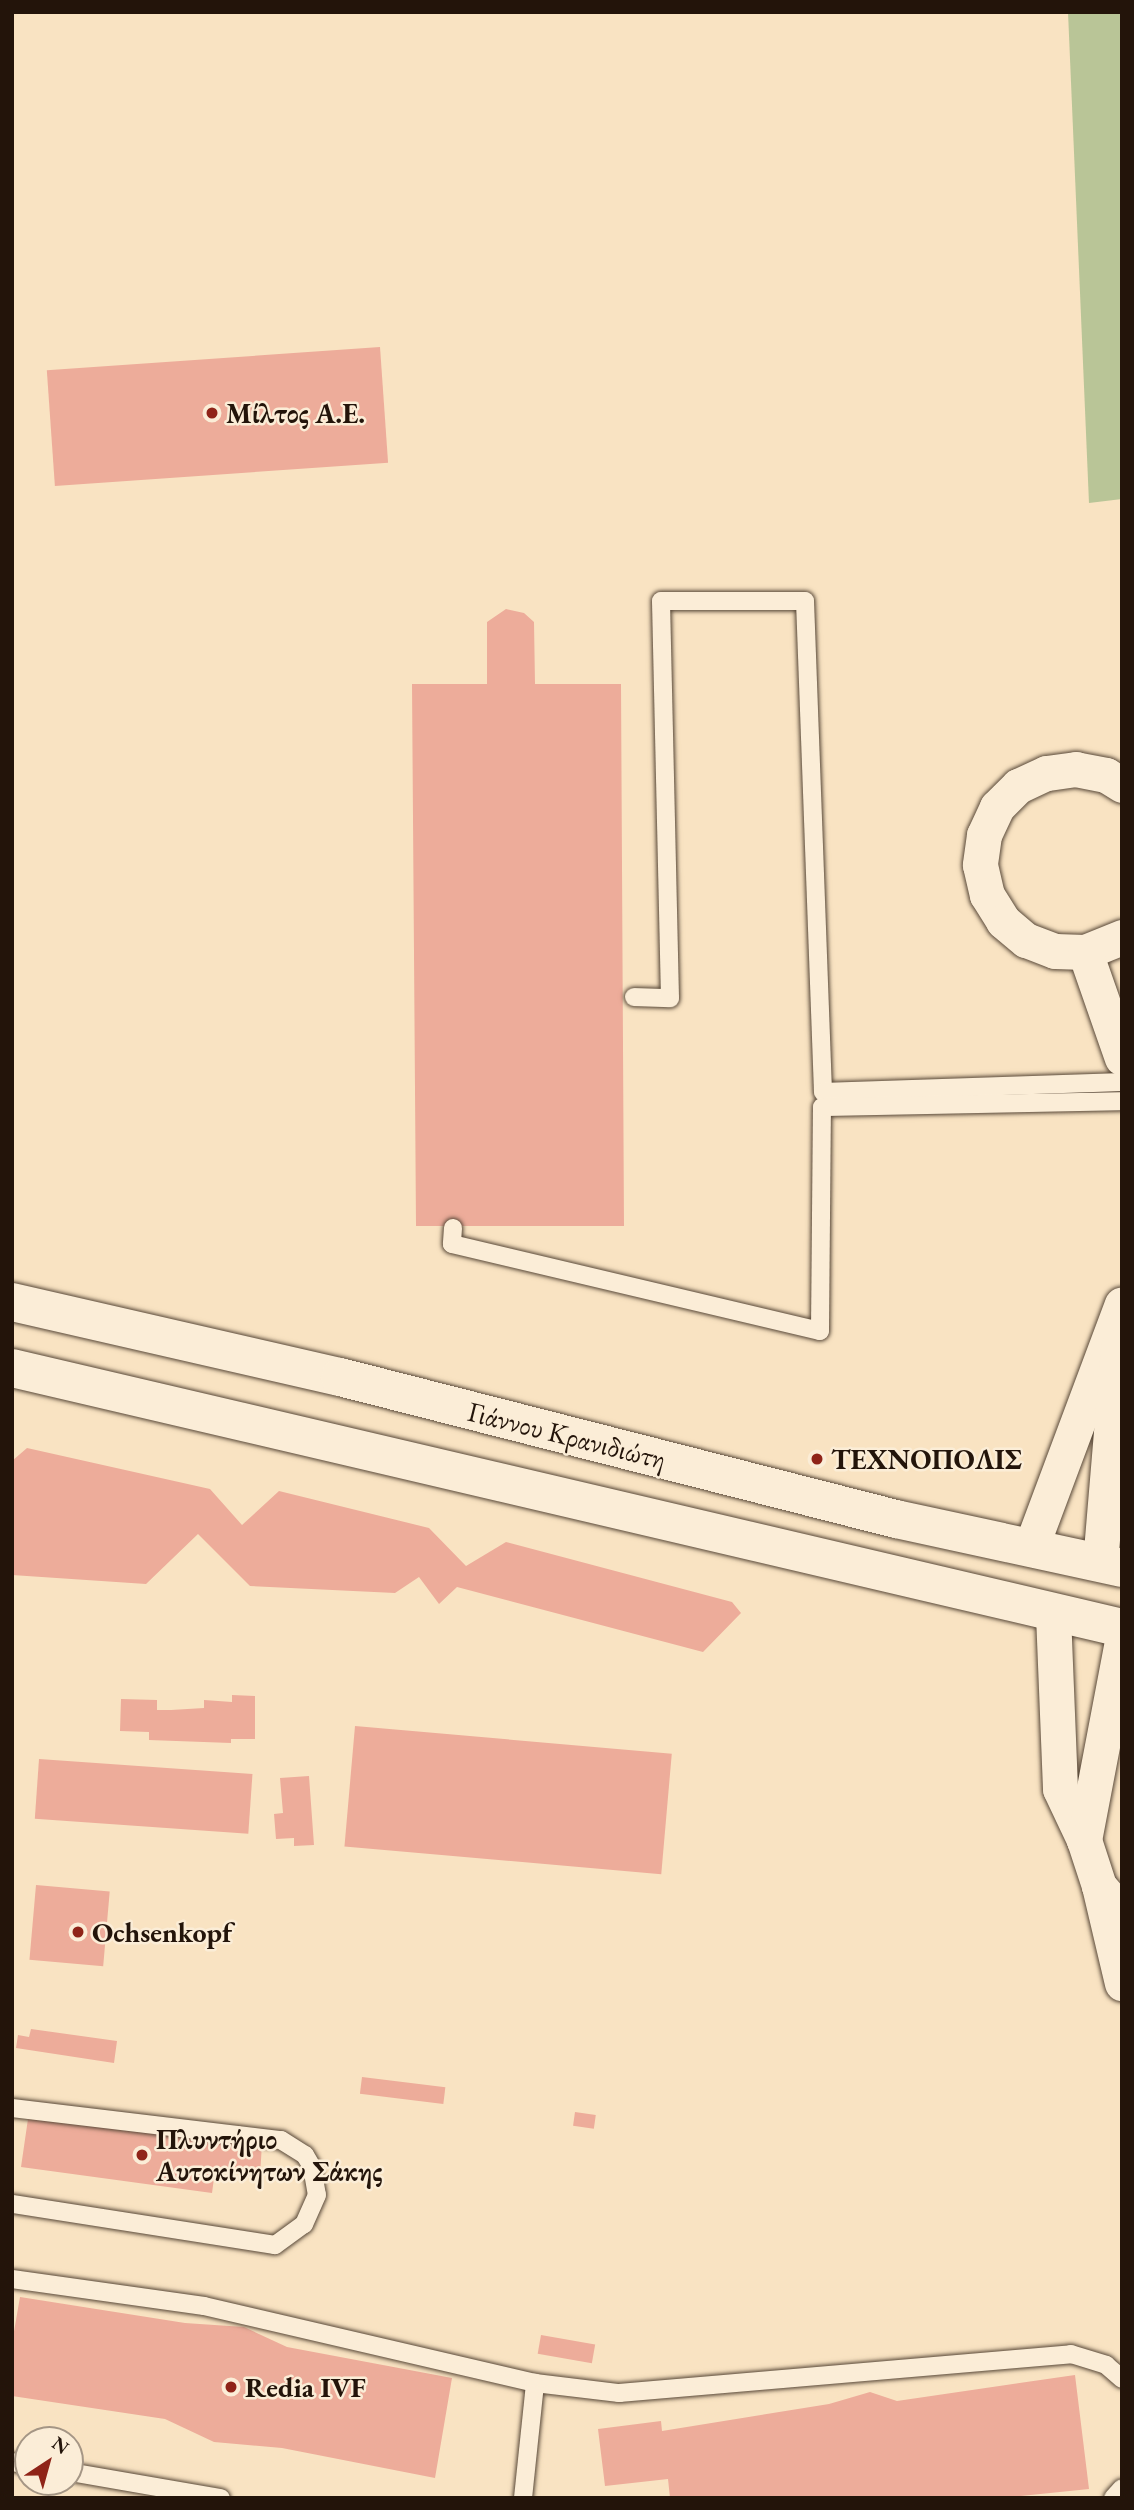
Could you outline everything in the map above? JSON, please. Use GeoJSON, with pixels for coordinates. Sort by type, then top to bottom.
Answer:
{"type":"FeatureCollection","features":[{"type":"Feature","properties":{"kind":"street"},"geometry":{"type":"LineString","coordinates":[[1122,785],[1105,775],[1076,769],[1046,773],[1018,786],[997,807],[984,835],[980,865],[987,895],[1003,921],[1026,940],[1055,951],[1085,952],[1122,937]]}},
{"type":"Feature","properties":{"kind":"street"},"geometry":{"type":"LineString","coordinates":[[1085,952],[1121,1060]]}},
{"type":"Feature","properties":{"kind":"street","name":"Γιάννου Κρανιδιώτη"},"geometry":{"type":"LineString","coordinates":[[12,1302],[340,1377],[896,1519],[1111,1566]]}},
{"type":"Feature","properties":{"kind":"street"},"geometry":{"type":"LineString","coordinates":[[1031,1547],[1122,1305]]}},
{"type":"Feature","properties":{"kind":"street"},"geometry":{"type":"LineString","coordinates":[[1111,1566],[1122,1305]]}},
{"type":"Feature","properties":{"kind":"street"},"geometry":{"type":"LineString","coordinates":[[19,1374],[1122,1628]]}},
{"type":"Feature","properties":{"kind":"street"},"geometry":{"type":"LineString","coordinates":[[1053,1614],[1060,1789],[1111,1899],[1122,1983]]}},
{"type":"Feature","properties":{"kind":"street"},"geometry":{"type":"LineString","coordinates":[[1084,1840],[1122,1641]]}},
{"type":"Feature","properties":{"kind":"lane"},"geometry":{"type":"LineString","coordinates":[[634,997],[670,998],[661,601],[805,601],[823,1092],[1121,1060]]}},
{"type":"Feature","properties":{"kind":"lane"},"geometry":{"type":"LineString","coordinates":[[453,1228],[452,1244],[820,1331],[822,1107],[1122,1101]]}},
{"type":"Feature","properties":{"kind":"lane"},"geometry":{"type":"LineString","coordinates":[[12,2108],[281,2140],[305,2155],[313,2167],[317,2195],[304,2224],[275,2245],[12,2204]]}},
{"type":"Feature","properties":{"kind":"lane"},"geometry":{"type":"LineString","coordinates":[[12,2279],[204,2306],[535,2383],[619,2392],[1071,2354],[1106,2365],[1122,2379]]}},
{"type":"Feature","properties":{"kind":"lane"},"geometry":{"type":"LineString","coordinates":[[523,2498],[535,2383]]}},
{"type":"Feature","properties":{"kind":"lane"},"geometry":{"type":"LineString","coordinates":[[84,2474],[221,2498]]}},
{"type":"Feature","properties":{"kind":"lane"},"geometry":{"type":"LineString","coordinates":[[1114,2498],[1122,2488]]}},
{"type":"Feature","properties":{"kind":"green space"},"geometry":{"type":"Polygon","coordinates":[[[1068,12],[1122,12],[1122,499],[1089,503],[1068,12]]]}},
{"type":"Feature","properties":{"kind":"building"},"geometry":{"type":"Polygon","coordinates":[[[380,347],[388,463],[55,486],[47,370],[380,347]]]}},
{"type":"Feature","properties":{"kind":"building"},"geometry":{"type":"Polygon","coordinates":[[[506,609],[524,613],[534,622],[535,684],[621,684],[624,1226],[416,1226],[412,684],[487,684],[487,622],[506,609]]]}},
{"type":"Feature","properties":{"kind":"building"},"geometry":{"type":"Polygon","coordinates":[[[27,1448],[210,1489],[242,1525],[279,1491],[429,1528],[466,1566],[506,1542],[732,1602],[741,1613],[703,1652],[457,1587],[439,1604],[419,1577],[395,1593],[250,1586],[198,1534],[146,1584],[12,1575],[12,1461],[27,1448]]]}},
{"type":"Feature","properties":{"kind":"building"},"geometry":{"type":"Polygon","coordinates":[[[232,1695],[255,1696],[255,1739],[231,1739],[231,1743],[149,1740],[149,1732],[120,1731],[121,1699],[157,1700],[157,1710],[171,1710],[204,1708],[204,1700],[232,1702],[232,1695]]]}},
{"type":"Feature","properties":{"kind":"building"},"geometry":{"type":"Polygon","coordinates":[[[355,1726],[672,1754],[661,1874],[344,1847],[355,1726]]]}},
{"type":"Feature","properties":{"kind":"building"},"geometry":{"type":"Polygon","coordinates":[[[39,1759],[252,1774],[248,1834],[35,1819],[39,1759]]]}},
{"type":"Feature","properties":{"kind":"building"},"geometry":{"type":"Polygon","coordinates":[[[309,1776],[314,1845],[294,1846],[294,1838],[276,1839],[274,1814],[283,1813],[280,1778],[309,1776]]]}},
{"type":"Feature","properties":{"kind":"building"},"geometry":{"type":"Polygon","coordinates":[[[36,1885],[110,1891],[103,1966],[29,1960],[36,1885]]]}},
{"type":"Feature","properties":{"kind":"building"},"geometry":{"type":"Polygon","coordinates":[[[31,2029],[117,2041],[114,2063],[16,2048],[18,2035],[29,2037],[31,2029]]]}},
{"type":"Feature","properties":{"kind":"building"},"geometry":{"type":"Polygon","coordinates":[[[362,2077],[445,2087],[443,2104],[360,2094],[362,2077]]]}},
{"type":"Feature","properties":{"kind":"building","name":"Πλυντήριο Αυτοκίνητων Σάκης"},"geometry":{"type":"Polygon","coordinates":[[[29,2112],[262,2143],[260,2177],[215,2171],[212,2193],[21,2167],[29,2112]]]}},
{"type":"Feature","properties":{"kind":"building"},"geometry":{"type":"Polygon","coordinates":[[[575,2112],[596,2115],[594,2129],[573,2126],[575,2112]]]}},
{"type":"Feature","properties":{"kind":"building","name":"Redia IVF"},"geometry":{"type":"Polygon","coordinates":[[[20,2297],[185,2323],[244,2327],[287,2347],[452,2378],[435,2478],[282,2448],[214,2442],[165,2419],[12,2396],[12,2343],[20,2297]]]}},
{"type":"Feature","properties":{"kind":"building"},"geometry":{"type":"Polygon","coordinates":[[[541,2335],[595,2345],[592,2363],[538,2354],[541,2335]]]}},
{"type":"Feature","properties":{"kind":"building"},"geometry":{"type":"Polygon","coordinates":[[[1075,2375],[1089,2489],[1000,2498],[670,2498],[668,2479],[605,2486],[598,2429],[661,2421],[662,2431],[829,2404],[870,2392],[897,2401],[1075,2375]]]}},
{"type":"Feature","properties":{"kind":"place","name":"Μίλτος Α.Ε."},"geometry":{"type":"Point","coordinates":[212,413]}},
{"type":"Feature","properties":{"kind":"place","name":"ΤΕΧΝΟΠΟΛΙΣ"},"geometry":{"type":"Point","coordinates":[817,1459]}},
{"type":"Feature","properties":{"kind":"place","name":"Ochsenkopf"},"geometry":{"type":"Point","coordinates":[78,1932]}},
{"type":"Feature","properties":{"kind":"place","name":"Πλυντήριο Αυτοκίνητων Σάκης"},"geometry":{"type":"Point","coordinates":[142,2155]}},
{"type":"Feature","properties":{"kind":"place","name":"Redia IVF"},"geometry":{"type":"Point","coordinates":[231,2387]}}]}
